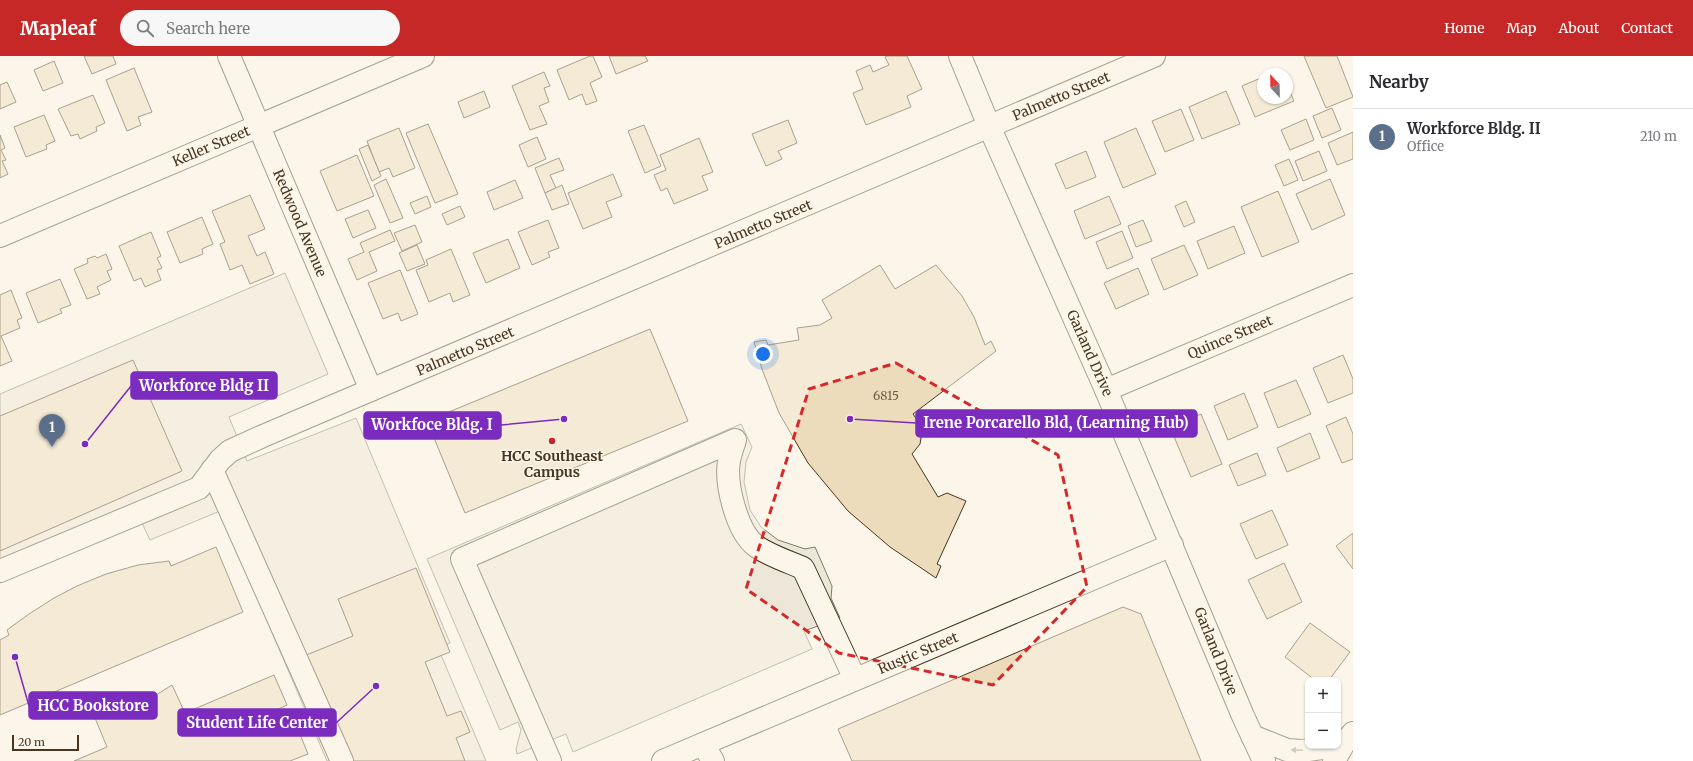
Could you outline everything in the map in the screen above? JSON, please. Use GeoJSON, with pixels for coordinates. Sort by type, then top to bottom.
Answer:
{"type":"FeatureCollection","features":[{"type":"Feature","properties":{"kind":"street","name":"Redwood Avenue"},"geometry":{"type":"LineString","coordinates":[[229,56],[372,390]]}},
{"type":"Feature","properties":{"kind":"street","name":"Keller Street"},"geometry":{"type":"LineString","coordinates":[[0,236],[423,56]]}},
{"type":"Feature","properties":{"kind":"street","name":"Garland Drive"},"geometry":{"type":"LineString","coordinates":[[960,56],[989,126],[1106,390],[1243,716],[1264,761]]}},
{"type":"Feature","properties":{"kind":"street","name":"Palmetto Street"},"geometry":{"type":"LineString","coordinates":[[0,571],[199,488],[220,460],[230,451],[1154,56]]}},
{"type":"Feature","properties":{"kind":"street","name":"Quince Street"},"geometry":{"type":"LineString","coordinates":[[1106,390],[1353,285]]}},
{"type":"Feature","properties":{"kind":"street"},"geometry":{"type":"LineString","coordinates":[[550,761],[462,558],[735,440],[729,462],[729,480],[734,508],[743,529],[756,546],[803,568],[855,679]]}},
{"type":"Feature","properties":{"kind":"street"},"geometry":{"type":"LineString","coordinates":[[212,470],[342,761]]}},
{"type":"Feature","properties":{"kind":"street","name":"Rustic Street"},"geometry":{"type":"LineString","coordinates":[[663,761],[708,753],[855,679],[1172,545]]}},
{"type":"Feature","properties":{"kind":"street"},"geometry":{"type":"LineString","coordinates":[[1243,716],[1248,761]]}},
{"type":"Feature","properties":{"kind":"street"},"geometry":{"type":"LineString","coordinates":[[1252,736],[1288,750],[1302,751],[1318,749]]}},
{"type":"Feature","properties":{"kind":"highlighted area"},"geometry":{"type":"Polygon","coordinates":[[[896,363],[1058,455],[1087,587],[993,685],[839,653],[746,589],[809,389],[896,363]]]}},
{"type":"Feature","properties":{"kind":"shaded area"},"geometry":{"type":"Polygon","coordinates":[[[285,273],[328,374],[229,417],[247,461],[356,418],[450,643],[438,648],[486,761],[327,761],[220,511],[150,540],[142,523],[0,583],[0,394],[285,273]]]}},
{"type":"Feature","properties":{"kind":"shaded area"},"geometry":{"type":"Polygon","coordinates":[[[741,424],[752,447],[746,462],[744,482],[750,510],[761,527],[778,540],[805,549],[815,547],[832,586],[831,598],[840,618],[804,631],[812,649],[573,752],[566,734],[517,754],[516,749],[521,730],[518,722],[500,730],[427,559],[741,424]]]}},
{"type":"Feature","properties":{"kind":"building"},"geometry":{"type":"Polygon","coordinates":[[[84,56],[113,56],[116,64],[92,74],[84,56]]]}},
{"type":"Feature","properties":{"kind":"building"},"geometry":{"type":"Polygon","coordinates":[[[593,56],[602,77],[590,83],[597,101],[586,105],[582,94],[569,100],[557,70],[593,56]]]}},
{"type":"Feature","properties":{"kind":"building"},"geometry":{"type":"Polygon","coordinates":[[[609,56],[645,56],[648,61],[616,74],[609,56]]]}},
{"type":"Feature","properties":{"kind":"building"},"geometry":{"type":"Polygon","coordinates":[[[887,56],[907,56],[922,89],[907,96],[911,107],[866,125],[853,93],[863,89],[856,71],[870,65],[873,72],[889,65],[885,57],[887,56]]]}},
{"type":"Feature","properties":{"kind":"building"},"geometry":{"type":"Polygon","coordinates":[[[1304,56],[1337,56],[1353,97],[1326,108],[1304,56]]]}},
{"type":"Feature","properties":{"kind":"building"},"geometry":{"type":"Polygon","coordinates":[[[54,61],[63,83],[43,91],[34,70],[54,61]]]}},
{"type":"Feature","properties":{"kind":"building"},"geometry":{"type":"Polygon","coordinates":[[[134,68],[152,112],[138,117],[141,125],[127,131],[106,80],[134,68]]]}},
{"type":"Feature","properties":{"kind":"building"},"geometry":{"type":"Polygon","coordinates":[[[544,72],[550,86],[544,88],[549,102],[539,106],[547,124],[530,130],[512,86],[544,72]]]}},
{"type":"Feature","properties":{"kind":"building"},"geometry":{"type":"Polygon","coordinates":[[[1257,80],[1257,104],[1287,104],[1255,117],[1242,86],[1257,80]]]}},
{"type":"Feature","properties":{"kind":"building"},"geometry":{"type":"Polygon","coordinates":[[[7,82],[16,102],[0,109],[0,85],[7,82]]]}},
{"type":"Feature","properties":{"kind":"building"},"geometry":{"type":"Polygon","coordinates":[[[484,91],[490,107],[464,118],[458,102],[484,91]]]}},
{"type":"Feature","properties":{"kind":"building"},"geometry":{"type":"Polygon","coordinates":[[[1226,91],[1240,124],[1202,139],[1189,107],[1226,91]]]}},
{"type":"Feature","properties":{"kind":"building"},"geometry":{"type":"Polygon","coordinates":[[[93,95],[105,123],[96,127],[97,131],[80,139],[78,134],[71,136],[58,109],[93,95]]]}},
{"type":"Feature","properties":{"kind":"building"},"geometry":{"type":"Polygon","coordinates":[[[1332,108],[1341,130],[1322,138],[1313,116],[1332,108]]]}},
{"type":"Feature","properties":{"kind":"building"},"geometry":{"type":"Polygon","coordinates":[[[1181,109],[1194,140],[1165,152],[1152,121],[1181,109]]]}},
{"type":"Feature","properties":{"kind":"building"},"geometry":{"type":"Polygon","coordinates":[[[44,115],[55,141],[46,145],[47,149],[26,157],[14,127],[44,115]]]}},
{"type":"Feature","properties":{"kind":"building"},"geometry":{"type":"Polygon","coordinates":[[[1306,119],[1314,140],[1290,150],[1281,130],[1306,119]]]}},
{"type":"Feature","properties":{"kind":"building"},"geometry":{"type":"Polygon","coordinates":[[[788,120],[797,143],[778,151],[782,159],[766,166],[752,134],[788,120]]]}},
{"type":"Feature","properties":{"kind":"building"},"geometry":{"type":"Polygon","coordinates":[[[428,124],[458,194],[435,203],[406,133],[428,124]]]}},
{"type":"Feature","properties":{"kind":"building"},"geometry":{"type":"Polygon","coordinates":[[[644,125],[661,166],[645,173],[628,131],[644,125]]]}},
{"type":"Feature","properties":{"kind":"building"},"geometry":{"type":"Polygon","coordinates":[[[399,128],[415,168],[393,177],[389,168],[379,172],[367,141],[399,128]]]}},
{"type":"Feature","properties":{"kind":"building"},"geometry":{"type":"Polygon","coordinates":[[[1136,128],[1156,174],[1123,188],[1104,142],[1136,128]]]}},
{"type":"Feature","properties":{"kind":"building"},"geometry":{"type":"Polygon","coordinates":[[[1353,132],[1353,159],[1337,165],[1328,143],[1353,132]]]}},
{"type":"Feature","properties":{"kind":"building"},"geometry":{"type":"Polygon","coordinates":[[[0,135],[5,148],[1,150],[6,160],[2,161],[8,174],[0,178],[0,135]]]}},
{"type":"Feature","properties":{"kind":"building"},"geometry":{"type":"Polygon","coordinates":[[[537,137],[546,159],[528,167],[519,145],[537,137]]]}},
{"type":"Feature","properties":{"kind":"building"},"geometry":{"type":"Polygon","coordinates":[[[699,138],[713,172],[702,176],[708,190],[674,204],[667,188],[661,191],[654,175],[666,170],[660,155],[699,138]]]}},
{"type":"Feature","properties":{"kind":"building"},"geometry":{"type":"Polygon","coordinates":[[[368,145],[381,176],[372,181],[359,149],[368,145]]]}},
{"type":"Feature","properties":{"kind":"building"},"geometry":{"type":"Polygon","coordinates":[[[1086,151],[1096,177],[1066,189],[1055,164],[1086,151]]]}},
{"type":"Feature","properties":{"kind":"building"},"geometry":{"type":"Polygon","coordinates":[[[1319,151],[1327,171],[1303,181],[1295,161],[1319,151]]]}},
{"type":"Feature","properties":{"kind":"building"},"geometry":{"type":"Polygon","coordinates":[[[357,155],[374,196],[337,211],[320,171],[357,155]]]}},
{"type":"Feature","properties":{"kind":"building"},"geometry":{"type":"Polygon","coordinates":[[[559,158],[564,170],[550,175],[556,188],[545,193],[535,168],[559,158]]]}},
{"type":"Feature","properties":{"kind":"building"},"geometry":{"type":"Polygon","coordinates":[[[1289,159],[1298,180],[1284,186],[1275,165],[1289,159]]]}},
{"type":"Feature","properties":{"kind":"building"},"geometry":{"type":"Polygon","coordinates":[[[613,174],[622,196],[606,202],[612,217],[583,229],[568,193],[613,174]]]}},
{"type":"Feature","properties":{"kind":"building"},"geometry":{"type":"Polygon","coordinates":[[[386,179],[403,218],[390,223],[374,185],[386,179]]]}},
{"type":"Feature","properties":{"kind":"building"},"geometry":{"type":"Polygon","coordinates":[[[1330,179],[1345,215],[1312,230],[1296,194],[1330,179]]]}},
{"type":"Feature","properties":{"kind":"building"},"geometry":{"type":"Polygon","coordinates":[[[515,180],[523,198],[494,210],[487,192],[515,180]]]}},
{"type":"Feature","properties":{"kind":"building"},"geometry":{"type":"Polygon","coordinates":[[[562,185],[569,204],[552,210],[545,193],[562,185]]]}},
{"type":"Feature","properties":{"kind":"building"},"geometry":{"type":"Polygon","coordinates":[[[1278,191],[1299,242],[1262,257],[1241,207],[1278,191]]]}},
{"type":"Feature","properties":{"kind":"building"},"geometry":{"type":"Polygon","coordinates":[[[250,195],[265,229],[248,236],[257,256],[265,252],[274,274],[250,284],[242,265],[230,270],[220,244],[225,242],[212,211],[250,195]]]}},
{"type":"Feature","properties":{"kind":"building"},"geometry":{"type":"Polygon","coordinates":[[[427,196],[431,207],[415,214],[410,203],[427,196]]]}},
{"type":"Feature","properties":{"kind":"building"},"geometry":{"type":"Polygon","coordinates":[[[1109,196],[1121,224],[1085,239],[1074,211],[1109,196]]]}},
{"type":"Feature","properties":{"kind":"building"},"geometry":{"type":"Polygon","coordinates":[[[1186,201],[1195,222],[1184,227],[1175,206],[1186,201]]]}},
{"type":"Feature","properties":{"kind":"building"},"geometry":{"type":"Polygon","coordinates":[[[460,206],[465,217],[447,225],[442,214],[460,206]]]}},
{"type":"Feature","properties":{"kind":"building"},"geometry":{"type":"Polygon","coordinates":[[[368,210],[376,228],[353,238],[345,219],[368,210]]]}},
{"type":"Feature","properties":{"kind":"building"},"geometry":{"type":"Polygon","coordinates":[[[202,217],[213,244],[202,249],[203,254],[180,263],[167,232],[202,217]]]}},
{"type":"Feature","properties":{"kind":"building"},"geometry":{"type":"Polygon","coordinates":[[[548,220],[559,248],[548,252],[550,257],[532,265],[518,232],[548,220]]]}},
{"type":"Feature","properties":{"kind":"building"},"geometry":{"type":"Polygon","coordinates":[[[1143,220],[1152,241],[1136,247],[1128,226],[1143,220]]]}},
{"type":"Feature","properties":{"kind":"building"},"geometry":{"type":"Polygon","coordinates":[[[415,225],[422,242],[402,251],[394,233],[415,225]]]}},
{"type":"Feature","properties":{"kind":"building"},"geometry":{"type":"Polygon","coordinates":[[[1234,226],[1245,253],[1208,269],[1197,241],[1234,226]]]}},
{"type":"Feature","properties":{"kind":"building"},"geometry":{"type":"Polygon","coordinates":[[[390,230],[395,241],[369,252],[377,271],[357,280],[348,259],[364,252],[360,243],[390,230]]]}},
{"type":"Feature","properties":{"kind":"building"},"geometry":{"type":"Polygon","coordinates":[[[1122,231],[1133,258],[1107,269],[1096,242],[1122,231]]]}},
{"type":"Feature","properties":{"kind":"building"},"geometry":{"type":"Polygon","coordinates":[[[151,232],[161,256],[157,258],[162,268],[157,270],[161,280],[145,287],[141,278],[134,281],[119,246],[151,232]]]}},
{"type":"Feature","properties":{"kind":"building"},"geometry":{"type":"Polygon","coordinates":[[[508,239],[520,268],[486,283],[473,253],[508,239]]]}},
{"type":"Feature","properties":{"kind":"building"},"geometry":{"type":"Polygon","coordinates":[[[417,245],[425,264],[407,271],[399,253],[417,245]]]}},
{"type":"Feature","properties":{"kind":"building"},"geometry":{"type":"Polygon","coordinates":[[[1184,245],[1198,275],[1164,290],[1151,259],[1184,245]]]}},
{"type":"Feature","properties":{"kind":"building"},"geometry":{"type":"Polygon","coordinates":[[[451,249],[470,295],[453,302],[450,293],[429,302],[416,270],[428,265],[426,260],[451,249]]]}},
{"type":"Feature","properties":{"kind":"building"},"geometry":{"type":"Polygon","coordinates":[[[106,254],[112,269],[107,271],[111,280],[97,287],[100,294],[87,299],[74,269],[88,263],[87,259],[95,256],[97,258],[106,254]]]}},
{"type":"Feature","properties":{"kind":"building"},"geometry":{"type":"Polygon","coordinates":[[[880,265],[895,289],[936,265],[962,296],[974,317],[985,345],[991,341],[996,351],[913,414],[920,424],[922,432],[920,444],[912,454],[938,497],[947,493],[966,501],[937,564],[941,566],[936,578],[890,547],[848,511],[808,463],[779,413],[762,369],[754,342],[766,340],[768,345],[799,340],[797,328],[820,325],[832,318],[822,300],[880,265]]]}},
{"type":"Feature","properties":{"kind":"building"},"geometry":{"type":"Polygon","coordinates":[[[1138,268],[1149,294],[1116,309],[1104,283],[1138,268]]]}},
{"type":"Feature","properties":{"kind":"building"},"geometry":{"type":"Polygon","coordinates":[[[400,270],[418,314],[401,321],[398,313],[383,319],[368,283],[400,270]]]}},
{"type":"Feature","properties":{"kind":"building"},"geometry":{"type":"Polygon","coordinates":[[[60,279],[71,305],[60,309],[62,313],[38,323],[26,293],[60,279]]]}},
{"type":"Feature","properties":{"kind":"building"},"geometry":{"type":"Polygon","coordinates":[[[11,290],[22,318],[17,320],[20,328],[1,336],[12,361],[0,366],[0,295],[11,290]]]}},
{"type":"Feature","properties":{"kind":"building"},"geometry":{"type":"Polygon","coordinates":[[[650,329],[688,421],[465,513],[427,421],[650,329]]]}},
{"type":"Feature","properties":{"kind":"building"},"geometry":{"type":"Polygon","coordinates":[[[1343,355],[1353,379],[1353,393],[1328,403],[1313,368],[1343,355]]]}},
{"type":"Feature","properties":{"kind":"building"},"geometry":{"type":"Polygon","coordinates":[[[133,360],[182,471],[0,551],[0,416],[133,360]]]}},
{"type":"Feature","properties":{"kind":"building"},"geometry":{"type":"Polygon","coordinates":[[[1296,380],[1311,414],[1278,428],[1264,393],[1296,380]]]}},
{"type":"Feature","properties":{"kind":"building"},"geometry":{"type":"Polygon","coordinates":[[[1244,393],[1258,427],[1228,440],[1214,406],[1244,393]]]}},
{"type":"Feature","properties":{"kind":"building"},"geometry":{"type":"Polygon","coordinates":[[[1201,414],[1222,464],[1191,477],[1170,427],[1201,414]]]}},
{"type":"Feature","properties":{"kind":"building"},"geometry":{"type":"Polygon","coordinates":[[[1346,417],[1353,434],[1353,459],[1342,463],[1326,426],[1346,417]]]}},
{"type":"Feature","properties":{"kind":"building"},"geometry":{"type":"Polygon","coordinates":[[[1310,433],[1320,458],[1287,472],[1277,448],[1310,433]]]}},
{"type":"Feature","properties":{"kind":"building"},"geometry":{"type":"Polygon","coordinates":[[[1257,453],[1266,475],[1238,486],[1229,465],[1257,453]]]}},
{"type":"Feature","properties":{"kind":"building"},"geometry":{"type":"Polygon","coordinates":[[[1272,510],[1288,545],[1256,559],[1240,524],[1272,510]]]}},
{"type":"Feature","properties":{"kind":"building"},"geometry":{"type":"Polygon","coordinates":[[[1353,533],[1353,569],[1336,546],[1353,533]]]}},
{"type":"Feature","properties":{"kind":"building"},"geometry":{"type":"Polygon","coordinates":[[[216,547],[243,612],[0,715],[0,640],[9,635],[7,630],[54,598],[77,586],[106,574],[138,565],[169,561],[171,566],[216,547]]]}},
{"type":"Feature","properties":{"kind":"building"},"geometry":{"type":"Polygon","coordinates":[[[1284,563],[1302,602],[1267,619],[1248,580],[1284,563]]]}},
{"type":"Feature","properties":{"kind":"building"},"geometry":{"type":"Polygon","coordinates":[[[416,568],[450,652],[425,662],[447,716],[461,711],[470,732],[456,738],[465,761],[347,761],[304,656],[353,636],[338,599],[416,568]]]}},
{"type":"Feature","properties":{"kind":"building"},"geometry":{"type":"Polygon","coordinates":[[[1123,607],[1141,614],[1201,761],[852,761],[838,729],[1123,607]]]}},
{"type":"Feature","properties":{"kind":"building"},"geometry":{"type":"Polygon","coordinates":[[[1310,623],[1350,652],[1331,677],[1311,677],[1285,657],[1310,623]]]}},
{"type":"Feature","properties":{"kind":"building"},"geometry":{"type":"Polygon","coordinates":[[[274,675],[287,705],[268,714],[280,720],[277,729],[295,722],[308,754],[290,761],[74,761],[107,747],[95,718],[126,710],[145,702],[172,685],[185,713],[274,675]]]}},
{"type":"Feature","properties":{"kind":"place","name":"Workfoce Bldg. I"},"geometry":{"type":"Point","coordinates":[564,419]}},
{"type":"Feature","properties":{"kind":"place","name":"Irene Porcarello Bld, (Learning Hub)"},"geometry":{"type":"Point","coordinates":[850,419]}},
{"type":"Feature","properties":{"kind":"place","name":"HCC Southeast Campus"},"geometry":{"type":"Point","coordinates":[552,441]}},
{"type":"Feature","properties":{"kind":"place","name":"Workforce Bldg II"},"geometry":{"type":"Point","coordinates":[85,444]}},
{"type":"Feature","properties":{"kind":"place","name":"Workforce Bldg. II"},"geometry":{"type":"Point","coordinates":[52,447]}},
{"type":"Feature","properties":{"kind":"place","name":"HCC Bookstore"},"geometry":{"type":"Point","coordinates":[15,657]}},
{"type":"Feature","properties":{"kind":"place","name":"Student Life Center"},"geometry":{"type":"Point","coordinates":[376,686]}}]}
